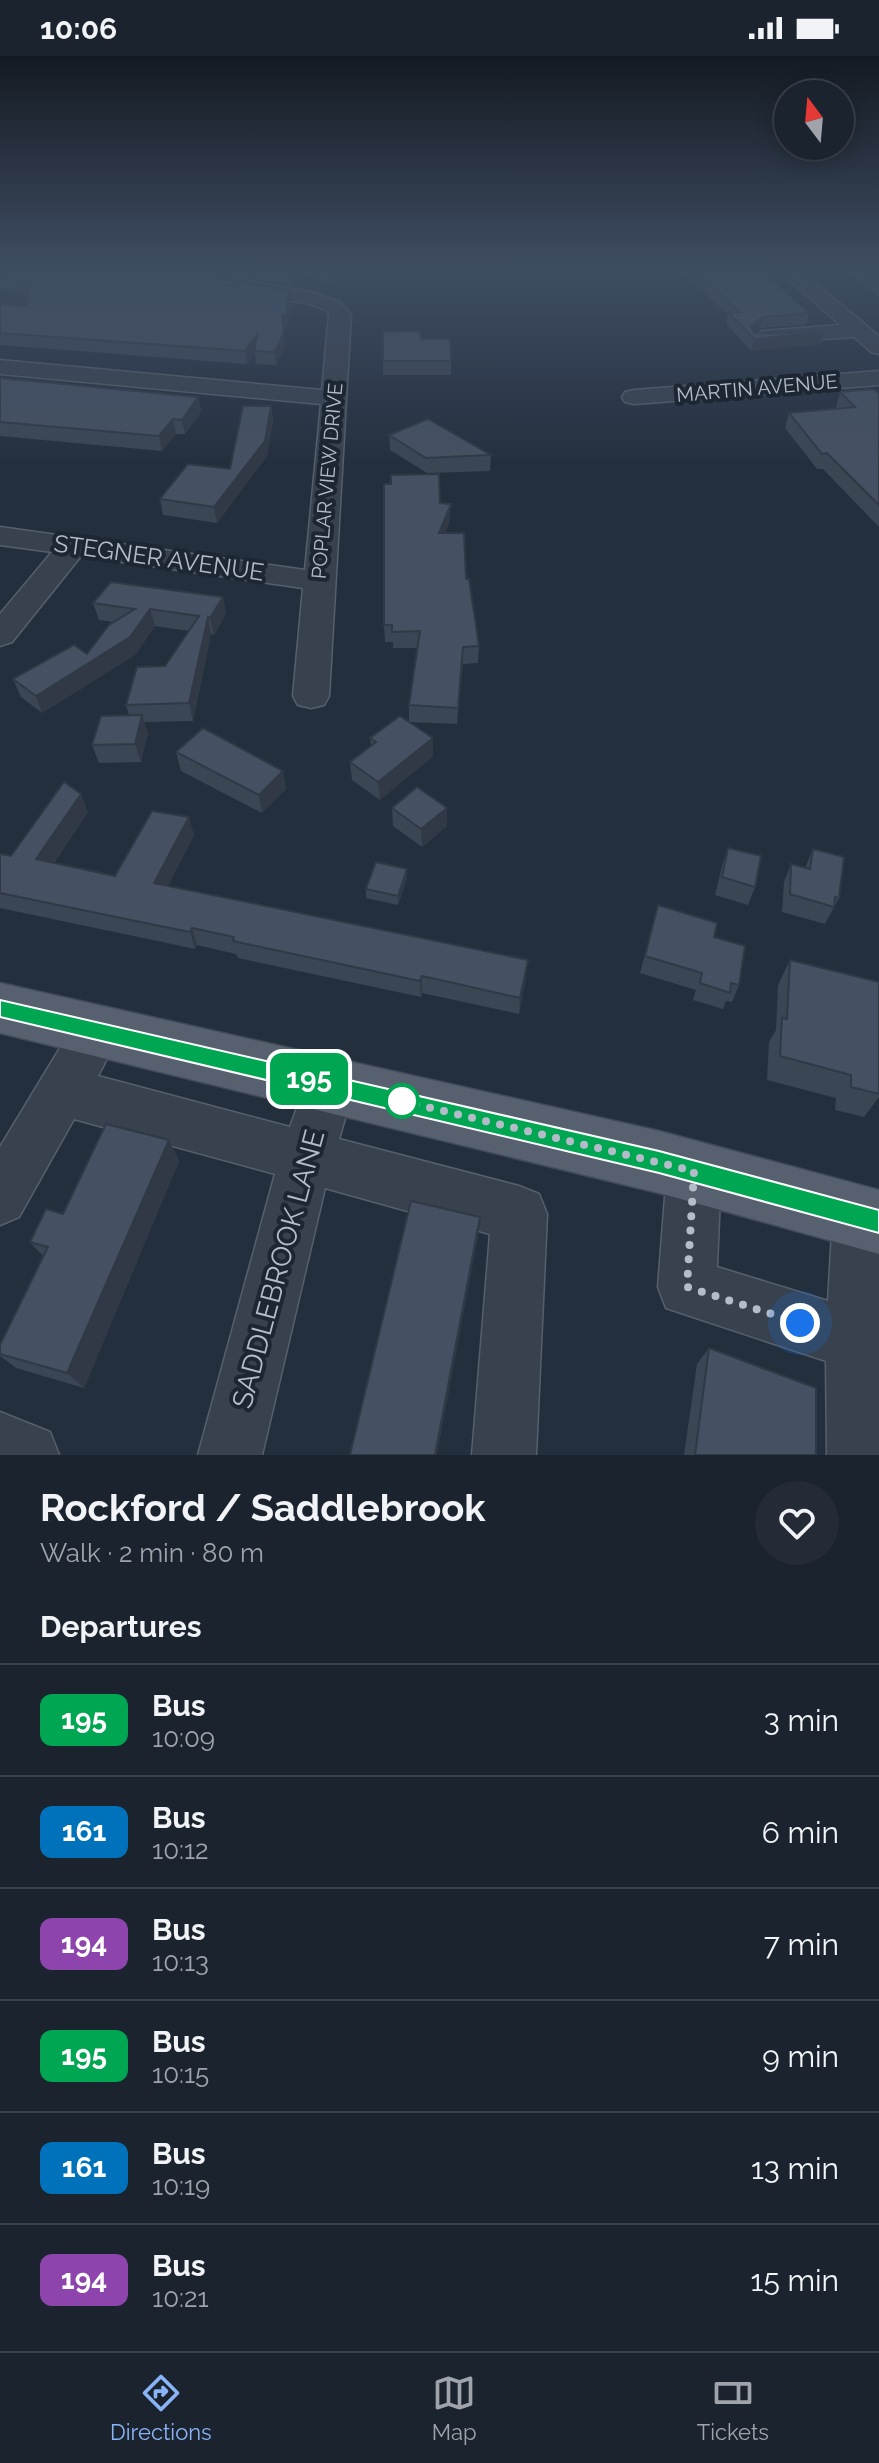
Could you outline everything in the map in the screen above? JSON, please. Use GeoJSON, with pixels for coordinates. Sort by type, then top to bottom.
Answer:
{"type":"FeatureCollection","features":[{"type":"Feature","properties":{"kind":"main road"},"geometry":{"type":"LineString","coordinates":[[0,1008],[694,1171],[870,1219]]}},
{"type":"Feature","properties":{"kind":"street","name":"POPLAR VIEW DRIVE"},"geometry":{"type":"LineString","coordinates":[[311,696],[339,334]]}},
{"type":"Feature","properties":{"kind":"street"},"geometry":{"type":"LineString","coordinates":[[762,338],[807,334]]}},
{"type":"Feature","properties":{"kind":"street"},"geometry":{"type":"LineString","coordinates":[[0,367],[334,398]]}},
{"type":"Feature","properties":{"kind":"street","name":"MARTIN AVENUE"},"geometry":{"type":"LineString","coordinates":[[634,397],[879,378]]}},
{"type":"Feature","properties":{"kind":"street","name":"STEGNER AVENUE"},"geometry":{"type":"LineString","coordinates":[[0,536],[319,581]]}},
{"type":"Feature","properties":{"kind":"street"},"geometry":{"type":"LineString","coordinates":[[0,635],[74,546]]}},
{"type":"Feature","properties":{"kind":"street"},"geometry":{"type":"LineString","coordinates":[[0,1198],[97,1031]]}},
{"type":"Feature","properties":{"kind":"street","name":"SADDLEBROOK LANE"},"geometry":{"type":"LineString","coordinates":[[230,1455],[271,1276],[330,1084]]}},
{"type":"Feature","properties":{"kind":"street"},"geometry":{"type":"LineString","coordinates":[[64,1092],[519,1214],[504,1455]]}},
{"type":"Feature","properties":{"kind":"street"},"geometry":{"type":"LineString","coordinates":[[694,1171],[687,1287],[856,1340]]}},
{"type":"Feature","properties":{"kind":"street"},"geometry":{"type":"LineString","coordinates":[[859,1455],[856,1340],[870,1219]]}},
{"type":"Feature","properties":{"kind":"street"},"geometry":{"type":"LineString","coordinates":[[0,1444],[27,1455]]}},
{"type":"Feature","properties":{"kind":"building"},"geometry":{"type":"Polygon","coordinates":[[[18,334],[257,334],[245,351],[18,334]]]}},
{"type":"Feature","properties":{"kind":"building"},"geometry":{"type":"Polygon","coordinates":[[[258,334],[283,334],[275,352],[254,351],[258,334]]]}},
{"type":"Feature","properties":{"kind":"building"},"geometry":{"type":"Polygon","coordinates":[[[383,334],[420,334],[421,339],[450,339],[451,361],[383,361],[383,334]]]}},
{"type":"Feature","properties":{"kind":"building"},"geometry":{"type":"Polygon","coordinates":[[[749,334],[801,334],[754,339],[749,334]]]}},
{"type":"Feature","properties":{"kind":"building"},"geometry":{"type":"Polygon","coordinates":[[[0,378],[198,397],[182,420],[173,419],[159,436],[0,422],[0,378]]]}},
{"type":"Feature","properties":{"kind":"building"},"geometry":{"type":"Polygon","coordinates":[[[873,389],[879,393],[879,505],[827,453],[822,454],[789,413],[855,407],[840,392],[873,389]]]}},
{"type":"Feature","properties":{"kind":"building"},"geometry":{"type":"Polygon","coordinates":[[[243,406],[271,406],[265,441],[214,507],[160,499],[188,464],[230,469],[243,406]]]}},
{"type":"Feature","properties":{"kind":"building"},"geometry":{"type":"Polygon","coordinates":[[[428,419],[491,455],[426,458],[389,435],[428,419]]]}},
{"type":"Feature","properties":{"kind":"building"},"geometry":{"type":"Polygon","coordinates":[[[439,474],[440,503],[451,504],[439,533],[464,533],[466,579],[469,579],[479,646],[463,647],[458,708],[409,705],[420,631],[392,632],[392,625],[384,625],[384,484],[391,484],[391,475],[439,474]]]}},
{"type":"Feature","properties":{"kind":"building"},"geometry":{"type":"Polygon","coordinates":[[[111,582],[223,597],[208,617],[189,703],[126,705],[137,667],[165,666],[199,616],[150,609],[130,637],[36,696],[13,679],[74,645],[87,654],[109,625],[135,609],[93,603],[111,582]]]}},
{"type":"Feature","properties":{"kind":"building"},"geometry":{"type":"Polygon","coordinates":[[[142,715],[135,744],[92,745],[101,716],[142,715]]]}},
{"type":"Feature","properties":{"kind":"building"},"geometry":{"type":"Polygon","coordinates":[[[400,716],[433,738],[378,782],[350,762],[376,742],[370,738],[400,716]]]}},
{"type":"Feature","properties":{"kind":"building"},"geometry":{"type":"Polygon","coordinates":[[[203,728],[283,771],[259,795],[176,752],[203,728]]]}},
{"type":"Feature","properties":{"kind":"building"},"geometry":{"type":"Polygon","coordinates":[[[64,782],[81,794],[36,859],[115,876],[152,811],[189,817],[154,883],[528,960],[520,998],[422,976],[420,981],[233,941],[234,937],[192,928],[190,932],[0,893],[0,854],[11,856],[64,782]]]}},
{"type":"Feature","properties":{"kind":"building"},"geometry":{"type":"Polygon","coordinates":[[[417,787],[447,808],[421,829],[392,808],[417,787]]]}},
{"type":"Feature","properties":{"kind":"building"},"geometry":{"type":"Polygon","coordinates":[[[728,848],[761,856],[755,887],[722,877],[728,848]]]}},
{"type":"Feature","properties":{"kind":"building"},"geometry":{"type":"Polygon","coordinates":[[[813,849],[844,857],[839,898],[835,897],[834,907],[790,894],[791,864],[810,869],[813,849]]]}},
{"type":"Feature","properties":{"kind":"building"},"geometry":{"type":"Polygon","coordinates":[[[376,862],[407,869],[398,896],[366,889],[376,862]]]}},
{"type":"Feature","properties":{"kind":"building"},"geometry":{"type":"Polygon","coordinates":[[[658,905],[717,923],[714,937],[745,946],[739,985],[731,983],[730,993],[700,983],[702,973],[645,956],[658,905]]]}},
{"type":"Feature","properties":{"kind":"building"},"geometry":{"type":"Polygon","coordinates":[[[790,960],[879,982],[879,1094],[851,1087],[851,1075],[780,1056],[782,1018],[787,1019],[790,960]]]}},
{"type":"Feature","properties":{"kind":"building"},"geometry":{"type":"Polygon","coordinates":[[[106,1124],[169,1140],[67,1373],[0,1354],[0,1345],[48,1247],[30,1242],[46,1209],[63,1214],[106,1124]]]}},
{"type":"Feature","properties":{"kind":"building"},"geometry":{"type":"Polygon","coordinates":[[[411,1201],[480,1217],[435,1455],[350,1455],[411,1201]]]}},
{"type":"Feature","properties":{"kind":"building"},"geometry":{"type":"Polygon","coordinates":[[[709,1348],[816,1388],[816,1455],[695,1455],[709,1348]]]}},
{"type":"Feature","properties":{"kind":"bus line","name":"195"},"geometry":{"type":"LineString","coordinates":[[0,1008],[659,1162],[879,1222]]}},
{"type":"Feature","properties":{"kind":"route"},"geometry":{"type":"LineString","coordinates":[[402,1101],[694,1171],[687,1287],[800,1323]]}}]}
